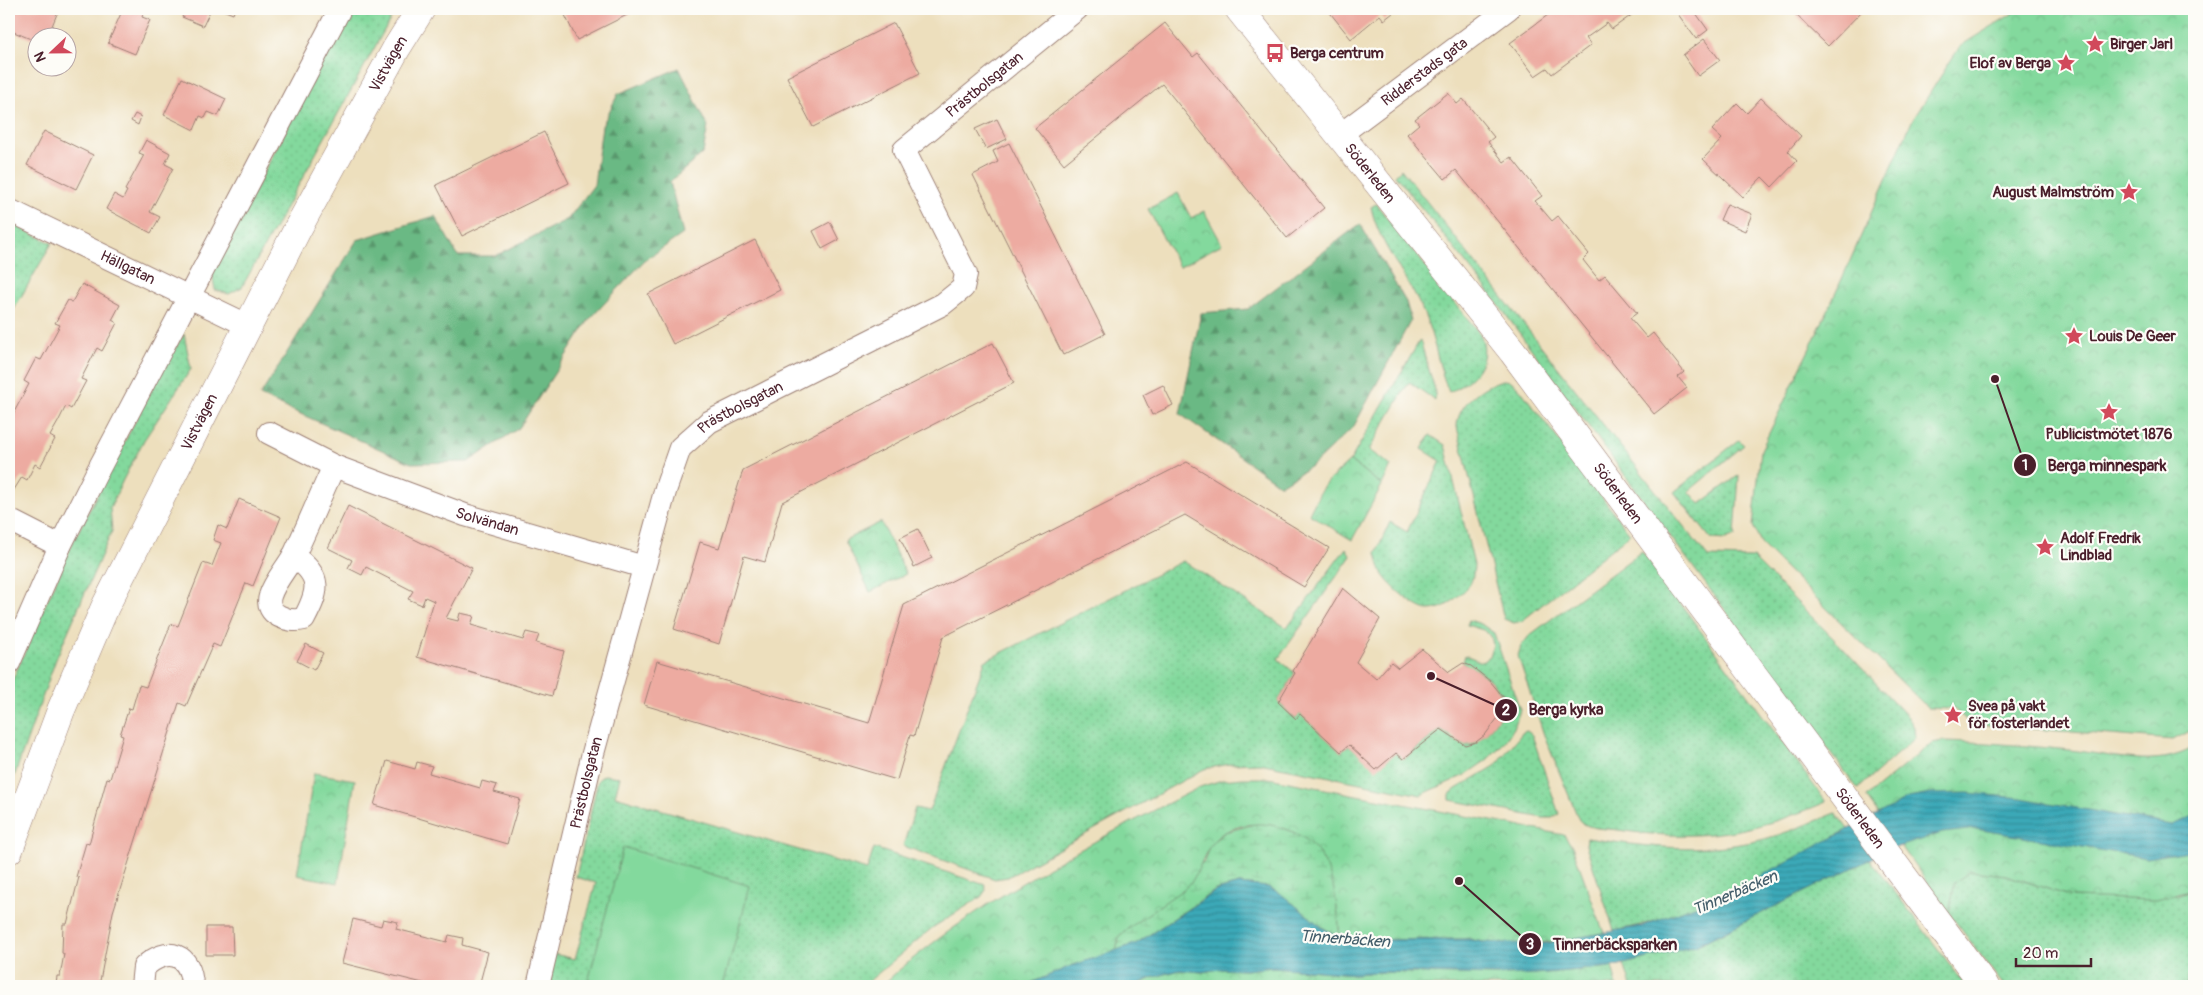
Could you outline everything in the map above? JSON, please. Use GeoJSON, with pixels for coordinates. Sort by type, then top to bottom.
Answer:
{"type":"FeatureCollection","features":[{"type":"Feature","properties":{"kind":"main road","name":"Vistvägen"},"geometry":{"type":"LineString","coordinates":[[9,850],[61,710],[105,607],[298,228],[396,49],[421,9]]}},
{"type":"Feature","properties":{"kind":"main road","name":"Söderleden"},"geometry":{"type":"LineString","coordinates":[[1239,9],[1341,134],[1519,360],[1985,986]]}},
{"type":"Feature","properties":{"kind":"street"},"geometry":{"type":"LineString","coordinates":[[9,664],[60,546],[340,9]]}},
{"type":"Feature","properties":{"kind":"street","name":"Prästbolsgatan"},"geometry":{"type":"LineString","coordinates":[[538,986],[580,804],[644,567],[680,448],[709,422],[943,304],[963,288],[966,274],[904,150],[1076,9]]}},
{"type":"Feature","properties":{"kind":"street","name":"Ridderstads gata"},"geometry":{"type":"LineString","coordinates":[[1341,134],[1508,9]]}},
{"type":"Feature","properties":{"kind":"street","name":"Hällgatan"},"geometry":{"type":"LineString","coordinates":[[9,210],[249,326]]}},
{"type":"Feature","properties":{"kind":"street","name":"Solvändan"},"geometry":{"type":"LineString","coordinates":[[269,433],[334,466],[465,515],[644,567]]}},
{"type":"Feature","properties":{"kind":"street"},"geometry":{"type":"LineString","coordinates":[[293,556],[334,466]]}},
{"type":"Feature","properties":{"kind":"street"},"geometry":{"type":"LineString","coordinates":[[9,520],[60,546]]}},
{"type":"Feature","properties":{"kind":"street"},"geometry":{"type":"LineString","coordinates":[[142,986],[144,967],[151,961],[163,956],[175,956],[185,960],[192,972],[192,986]]}},
{"type":"Feature","properties":{"kind":"green space"},"geometry":{"type":"Polygon","coordinates":[[[349,9],[396,9],[242,287],[229,294],[215,290],[212,272],[349,9]]]}},
{"type":"Feature","properties":{"kind":"green space"},"geometry":{"type":"Polygon","coordinates":[[[2020,9],[2194,9],[2194,729],[2173,740],[1971,724],[1954,709],[1928,708],[1762,545],[1753,526],[1761,450],[1829,308],[1912,121],[1960,46],[2020,9]]]}},
{"type":"Feature","properties":{"kind":"green space"},"geometry":{"type":"Polygon","coordinates":[[[679,68],[708,126],[703,153],[670,182],[683,234],[644,261],[589,320],[519,428],[468,462],[411,463],[260,396],[357,240],[435,216],[458,256],[495,256],[568,219],[594,185],[602,126],[618,94],[679,68]]]}},
{"type":"Feature","properties":{"kind":"green space"},"geometry":{"type":"Polygon","coordinates":[[[1401,169],[1708,557],[1753,558],[1839,644],[1908,717],[1914,727],[1915,738],[1858,789],[1486,288],[1395,175],[1401,169]]]}},
{"type":"Feature","properties":{"kind":"green space"},"geometry":{"type":"Polygon","coordinates":[[[1178,193],[1191,218],[1204,211],[1222,244],[1179,267],[1148,209],[1178,193]]]}},
{"type":"Feature","properties":{"kind":"green space"},"geometry":{"type":"Polygon","coordinates":[[[1376,204],[1480,334],[1484,353],[1478,369],[1466,382],[1449,392],[1424,314],[1411,288],[1387,249],[1375,221],[1371,207],[1376,204]]]}},
{"type":"Feature","properties":{"kind":"green space"},"geometry":{"type":"Polygon","coordinates":[[[9,223],[52,243],[9,318],[9,223]]]}},
{"type":"Feature","properties":{"kind":"green space"},"geometry":{"type":"Polygon","coordinates":[[[1360,224],[1406,302],[1411,320],[1354,426],[1313,465],[1280,485],[1180,414],[1201,313],[1248,309],[1360,224]]]}},
{"type":"Feature","properties":{"kind":"green space"},"geometry":{"type":"Polygon","coordinates":[[[184,334],[191,369],[144,440],[110,508],[112,531],[56,659],[9,791],[9,688],[74,540],[157,379],[184,334]]]}},
{"type":"Feature","properties":{"kind":"green space"},"geometry":{"type":"Polygon","coordinates":[[[1420,340],[1435,390],[1435,400],[1409,382],[1369,450],[1391,466],[1382,485],[1350,461],[1420,340]]]}},
{"type":"Feature","properties":{"kind":"green space"},"geometry":{"type":"Polygon","coordinates":[[[1503,380],[1511,381],[1519,388],[1630,534],[1522,621],[1514,623],[1504,619],[1457,427],[1461,411],[1472,397],[1487,386],[1503,380]]]}},
{"type":"Feature","properties":{"kind":"green space"},"geometry":{"type":"Polygon","coordinates":[[[1430,435],[1445,445],[1474,565],[1472,580],[1465,590],[1445,606],[1429,610],[1411,602],[1386,580],[1376,553],[1390,522],[1407,532],[1441,461],[1422,449],[1430,435]]]}},
{"type":"Feature","properties":{"kind":"green space"},"geometry":{"type":"Polygon","coordinates":[[[1739,440],[1744,445],[1689,491],[1700,504],[1739,475],[1735,536],[1726,540],[1711,539],[1674,492],[1739,440]]]}},
{"type":"Feature","properties":{"kind":"green space"},"geometry":{"type":"Polygon","coordinates":[[[1350,461],[1382,485],[1352,540],[1309,514],[1324,485],[1350,461]]]}},
{"type":"Feature","properties":{"kind":"green space"},"geometry":{"type":"Polygon","coordinates":[[[881,522],[906,574],[870,592],[845,540],[881,522]]]}},
{"type":"Feature","properties":{"kind":"green space"},"geometry":{"type":"Polygon","coordinates":[[[1346,548],[1351,556],[1278,659],[1295,673],[1278,702],[1295,719],[1300,714],[1341,752],[1349,745],[1376,769],[1396,753],[1404,759],[1441,729],[1458,742],[1470,745],[1488,731],[1506,707],[1496,686],[1476,670],[1463,663],[1465,655],[1482,662],[1490,656],[1493,645],[1491,636],[1483,630],[1467,625],[1469,620],[1481,624],[1494,633],[1520,710],[1514,728],[1502,745],[1487,760],[1465,775],[1421,795],[1259,763],[1230,764],[1204,769],[1008,877],[995,879],[903,846],[915,808],[929,811],[985,661],[1183,561],[1287,628],[1346,548]]]}},
{"type":"Feature","properties":{"kind":"green space"},"geometry":{"type":"Polygon","coordinates":[[[1642,551],[1826,802],[1773,822],[1748,828],[1699,835],[1647,834],[1597,828],[1587,826],[1579,820],[1544,735],[1518,656],[1521,646],[1530,635],[1642,551]]]}},
{"type":"Feature","properties":{"kind":"green space"},"geometry":{"type":"Polygon","coordinates":[[[1527,731],[1532,735],[1559,814],[1552,818],[1543,818],[1450,800],[1450,794],[1456,789],[1495,766],[1523,732],[1527,731]]]}},
{"type":"Feature","properties":{"kind":"green space"},"geometry":{"type":"Polygon","coordinates":[[[1943,741],[2070,750],[2133,759],[2165,758],[2180,754],[2194,747],[2194,890],[2152,900],[2072,897],[2006,875],[1971,871],[1955,882],[1949,913],[1866,797],[1932,743],[1943,741]]]}},
{"type":"Feature","properties":{"kind":"green space"},"geometry":{"type":"Polygon","coordinates":[[[314,773],[355,780],[338,883],[297,875],[314,773]]]}},
{"type":"Feature","properties":{"kind":"green space"},"geometry":{"type":"Polygon","coordinates":[[[604,775],[620,777],[615,796],[867,870],[874,848],[985,885],[986,890],[981,897],[932,928],[863,986],[549,986],[554,954],[575,959],[596,883],[576,877],[598,780],[604,775]]]}},
{"type":"Feature","properties":{"kind":"green space"},"geometry":{"type":"Polygon","coordinates":[[[1268,778],[1564,835],[1572,846],[1604,933],[1519,944],[1502,944],[1469,939],[1353,940],[1340,938],[1333,885],[1320,855],[1309,843],[1295,833],[1276,826],[1264,824],[1250,825],[1231,829],[1213,841],[1192,881],[1183,890],[1147,914],[1119,936],[1116,951],[1071,966],[1024,986],[881,986],[916,956],[954,928],[1033,876],[1200,787],[1222,780],[1268,778]]]}},
{"type":"Feature","properties":{"kind":"green space"},"geometry":{"type":"Polygon","coordinates":[[[1836,813],[1848,829],[1793,861],[1705,903],[1674,915],[1614,931],[1586,845],[1587,838],[1683,848],[1741,844],[1777,835],[1836,813]]]}},
{"type":"Feature","properties":{"kind":"green space"},"geometry":{"type":"Polygon","coordinates":[[[1262,822],[1290,830],[1306,838],[1324,858],[1336,898],[1340,938],[1306,917],[1279,893],[1268,887],[1239,884],[1216,890],[1137,943],[1116,951],[1119,936],[1152,910],[1204,861],[1210,844],[1225,832],[1262,822]]]}},
{"type":"Feature","properties":{"kind":"green space"},"geometry":{"type":"Polygon","coordinates":[[[623,847],[750,886],[723,986],[587,986],[623,847]]]}},
{"type":"Feature","properties":{"kind":"green space"},"geometry":{"type":"Polygon","coordinates":[[[1870,859],[1966,986],[1631,986],[1624,964],[1695,946],[1870,859]]]}},
{"type":"Feature","properties":{"kind":"green space"},"geometry":{"type":"Polygon","coordinates":[[[1971,871],[2006,875],[2072,897],[2179,895],[2194,890],[2194,963],[2185,986],[2004,986],[1949,913],[1955,882],[1971,871]]]}},
{"type":"Feature","properties":{"kind":"green space"},"geometry":{"type":"Polygon","coordinates":[[[1273,967],[1354,974],[1381,972],[1498,975],[1535,974],[1612,967],[1617,986],[1133,986],[1154,977],[1180,970],[1202,972],[1219,969],[1246,970],[1273,967]]]}},
{"type":"Feature","properties":{"kind":"water","name":"Tinnerbäcken"},"geometry":{"type":"Polygon","coordinates":[[[1968,793],[2021,798],[2172,825],[2194,816],[2194,850],[2147,858],[1976,829],[1942,833],[1891,849],[1695,946],[1612,967],[1535,974],[1498,975],[1381,972],[1354,974],[1273,967],[1246,970],[1219,969],[1202,972],[1180,970],[1154,977],[1133,986],[1024,986],[1071,966],[1137,943],[1217,890],[1239,884],[1268,887],[1280,893],[1323,928],[1340,938],[1353,940],[1469,939],[1482,942],[1542,944],[1642,926],[1726,894],[1908,798],[1930,794],[1968,793]]]}},
{"type":"Feature","properties":{"kind":"building"},"geometry":{"type":"Polygon","coordinates":[[[9,9],[59,9],[51,28],[28,28],[28,38],[9,30],[9,9]]]}},
{"type":"Feature","properties":{"kind":"building"},"geometry":{"type":"Polygon","coordinates":[[[117,9],[145,9],[142,17],[150,20],[135,54],[108,43],[122,11],[117,9]]]}},
{"type":"Feature","properties":{"kind":"building"},"geometry":{"type":"Polygon","coordinates":[[[186,9],[211,9],[203,26],[182,17],[186,9]]]}},
{"type":"Feature","properties":{"kind":"building"},"geometry":{"type":"Polygon","coordinates":[[[220,9],[235,9],[233,14],[220,9]]]}},
{"type":"Feature","properties":{"kind":"building"},"geometry":{"type":"Polygon","coordinates":[[[562,9],[639,9],[577,40],[562,9]]]}},
{"type":"Feature","properties":{"kind":"building"},"geometry":{"type":"Polygon","coordinates":[[[1327,9],[1398,9],[1384,20],[1380,15],[1351,39],[1327,9]]]}},
{"type":"Feature","properties":{"kind":"building"},"geometry":{"type":"Polygon","coordinates":[[[1556,9],[1640,9],[1612,29],[1607,23],[1586,38],[1591,45],[1552,74],[1547,68],[1535,76],[1510,43],[1556,9]]]}},
{"type":"Feature","properties":{"kind":"building"},"geometry":{"type":"Polygon","coordinates":[[[1676,9],[1693,9],[1708,30],[1696,39],[1676,9]]]}},
{"type":"Feature","properties":{"kind":"building"},"geometry":{"type":"Polygon","coordinates":[[[1790,9],[1864,9],[1828,46],[1790,9]]]}},
{"type":"Feature","properties":{"kind":"building"},"geometry":{"type":"Polygon","coordinates":[[[894,23],[920,73],[813,127],[787,77],[894,23]]]}},
{"type":"Feature","properties":{"kind":"building"},"geometry":{"type":"Polygon","coordinates":[[[1165,23],[1193,57],[1198,53],[1324,208],[1287,238],[1162,84],[1064,164],[1035,128],[1165,23]]]}},
{"type":"Feature","properties":{"kind":"building"},"geometry":{"type":"Polygon","coordinates":[[[1704,39],[1720,60],[1698,76],[1683,55],[1704,39]]]}},
{"type":"Feature","properties":{"kind":"building"},"geometry":{"type":"Polygon","coordinates":[[[182,78],[226,99],[218,116],[208,112],[205,118],[200,116],[194,130],[164,115],[182,78]]]}},
{"type":"Feature","properties":{"kind":"building"},"geometry":{"type":"Polygon","coordinates":[[[1448,93],[1457,104],[1463,99],[1494,137],[1488,142],[1504,162],[1511,157],[1542,196],[1535,201],[1552,221],[1558,216],[1589,254],[1583,260],[1599,280],[1605,275],[1637,313],[1630,318],[1647,338],[1653,333],[1684,372],[1678,377],[1687,388],[1654,414],[1456,170],[1445,179],[1407,134],[1419,124],[1415,119],[1448,93]]]}},
{"type":"Feature","properties":{"kind":"building"},"geometry":{"type":"Polygon","coordinates":[[[1761,98],[1801,136],[1788,151],[1797,161],[1772,187],[1762,177],[1743,197],[1703,159],[1722,139],[1712,130],[1737,103],[1747,113],[1761,98]]]}},
{"type":"Feature","properties":{"kind":"building"},"geometry":{"type":"Polygon","coordinates":[[[135,114],[141,117],[138,125],[131,121],[135,114]]]}},
{"type":"Feature","properties":{"kind":"building"},"geometry":{"type":"Polygon","coordinates":[[[997,119],[1007,139],[986,149],[975,129],[997,119]]]}},
{"type":"Feature","properties":{"kind":"building"},"geometry":{"type":"Polygon","coordinates":[[[44,131],[93,155],[76,189],[27,165],[44,131]]]}},
{"type":"Feature","properties":{"kind":"building"},"geometry":{"type":"Polygon","coordinates":[[[544,132],[569,183],[462,236],[436,185],[544,132]]]}},
{"type":"Feature","properties":{"kind":"building"},"geometry":{"type":"Polygon","coordinates":[[[146,140],[170,153],[165,164],[173,168],[150,212],[160,217],[151,233],[106,209],[114,194],[123,199],[127,191],[125,190],[144,155],[139,153],[146,140]]]}},
{"type":"Feature","properties":{"kind":"building"},"geometry":{"type":"Polygon","coordinates":[[[1009,143],[1105,334],[1063,355],[973,175],[998,162],[993,151],[1009,143]]]}},
{"type":"Feature","properties":{"kind":"building"},"geometry":{"type":"Polygon","coordinates":[[[1727,204],[1752,214],[1745,231],[1720,220],[1727,204]]]}},
{"type":"Feature","properties":{"kind":"building"},"geometry":{"type":"Polygon","coordinates":[[[830,222],[839,240],[822,249],[813,231],[830,222]]]}},
{"type":"Feature","properties":{"kind":"building"},"geometry":{"type":"Polygon","coordinates":[[[755,240],[780,290],[673,344],[648,294],[755,240]]]}},
{"type":"Feature","properties":{"kind":"building"},"geometry":{"type":"Polygon","coordinates":[[[82,284],[120,305],[112,320],[117,323],[102,351],[97,348],[81,379],[86,381],[71,409],[66,406],[50,436],[55,439],[40,467],[35,464],[27,480],[22,477],[12,493],[9,491],[9,417],[11,418],[29,384],[24,381],[36,358],[41,360],[60,325],[55,323],[68,300],[72,302],[82,284]]]}},
{"type":"Feature","properties":{"kind":"building"},"geometry":{"type":"Polygon","coordinates":[[[993,343],[1014,383],[782,502],[765,562],[744,556],[719,644],[674,629],[700,542],[719,548],[743,470],[993,343]]]}},
{"type":"Feature","properties":{"kind":"building"},"geometry":{"type":"Polygon","coordinates":[[[1163,385],[1173,405],[1152,415],[1143,395],[1163,385]]]}},
{"type":"Feature","properties":{"kind":"building"},"geometry":{"type":"Polygon","coordinates":[[[1187,462],[1329,548],[1304,587],[1185,515],[943,637],[914,736],[910,735],[897,780],[644,705],[657,661],[869,723],[904,605],[1187,462]]]}},
{"type":"Feature","properties":{"kind":"building"},"geometry":{"type":"Polygon","coordinates":[[[239,499],[281,517],[253,586],[246,583],[220,647],[213,644],[186,706],[179,703],[113,912],[99,986],[56,986],[64,954],[62,953],[63,924],[67,924],[79,877],[76,877],[86,843],[89,844],[107,778],[110,779],[123,736],[120,735],[129,708],[132,709],[139,685],[146,687],[171,624],[178,626],[203,563],[212,566],[221,543],[213,540],[218,525],[227,529],[239,499]]]}},
{"type":"Feature","properties":{"kind":"building"},"geometry":{"type":"Polygon","coordinates":[[[348,506],[472,568],[446,618],[458,621],[460,613],[474,616],[471,625],[523,640],[526,632],[539,635],[536,643],[564,651],[552,696],[417,657],[434,601],[425,597],[422,605],[408,599],[413,591],[366,567],[362,575],[348,568],[352,560],[328,548],[348,506]]]}},
{"type":"Feature","properties":{"kind":"building"},"geometry":{"type":"Polygon","coordinates":[[[918,529],[932,558],[914,567],[900,538],[918,529]]]}},
{"type":"Feature","properties":{"kind":"building"},"geometry":{"type":"Polygon","coordinates":[[[1343,588],[1380,619],[1356,662],[1376,679],[1391,662],[1398,668],[1422,649],[1449,672],[1463,663],[1471,666],[1490,681],[1505,699],[1506,707],[1485,735],[1476,742],[1465,745],[1441,729],[1403,759],[1396,753],[1376,770],[1349,745],[1341,752],[1300,714],[1296,719],[1278,702],[1295,673],[1293,671],[1343,588]]]}},
{"type":"Feature","properties":{"kind":"building"},"geometry":{"type":"Polygon","coordinates":[[[306,644],[323,653],[314,670],[297,661],[306,644]]]}},
{"type":"Feature","properties":{"kind":"building"},"geometry":{"type":"Polygon","coordinates":[[[387,761],[415,769],[417,762],[432,766],[429,773],[480,788],[482,781],[497,785],[494,792],[520,799],[507,844],[374,805],[387,761]]]}},
{"type":"Feature","properties":{"kind":"building"},"geometry":{"type":"Polygon","coordinates":[[[353,919],[381,926],[383,919],[398,922],[396,929],[447,942],[449,935],[463,938],[462,945],[488,952],[479,986],[435,986],[342,963],[353,919]]]}},
{"type":"Feature","properties":{"kind":"building"},"geometry":{"type":"Polygon","coordinates":[[[206,927],[232,927],[233,955],[206,955],[206,927]]]}},
{"type":"Feature","properties":{"kind":"place","name":"Birger Jarl"},"geometry":{"type":"Point","coordinates":[2095,44]}},
{"type":"Feature","properties":{"kind":"place","name":"Berga centrum"},"geometry":{"type":"Point","coordinates":[1275,53]}},
{"type":"Feature","properties":{"kind":"place","name":"Elof av Berga"},"geometry":{"type":"Point","coordinates":[2066,63]}},
{"type":"Feature","properties":{"kind":"place","name":"August Malmström"},"geometry":{"type":"Point","coordinates":[2129,192]}},
{"type":"Feature","properties":{"kind":"place","name":"Louis De Geer"},"geometry":{"type":"Point","coordinates":[2074,336]}},
{"type":"Feature","properties":{"kind":"place","name":"Berga minnespark"},"geometry":{"type":"Point","coordinates":[1995,379]}},
{"type":"Feature","properties":{"kind":"place","name":"Publicistmötet 1876"},"geometry":{"type":"Point","coordinates":[2109,412]}},
{"type":"Feature","properties":{"kind":"place","name":"Adolf Fredrik Lindblad"},"geometry":{"type":"Point","coordinates":[2045,547]}},
{"type":"Feature","properties":{"kind":"place","name":"Berga kyrka"},"geometry":{"type":"Point","coordinates":[1431,676]}},
{"type":"Feature","properties":{"kind":"place","name":"Svea på vakt för fosterlandet"},"geometry":{"type":"Point","coordinates":[1953,715]}},
{"type":"Feature","properties":{"kind":"place","name":"Tinnerbäcksparken"},"geometry":{"type":"Point","coordinates":[1459,881]}}]}
